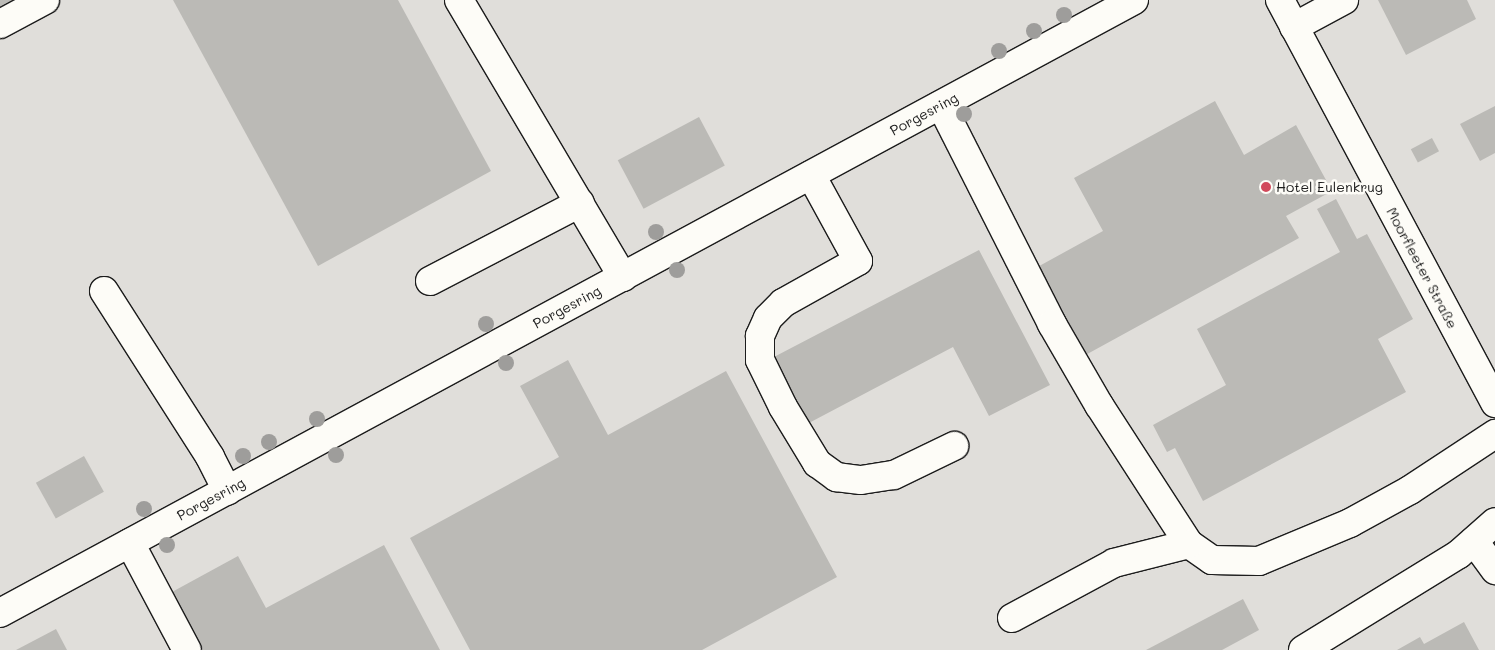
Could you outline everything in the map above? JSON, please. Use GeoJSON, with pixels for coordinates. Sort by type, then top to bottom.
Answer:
{"type":"FeatureCollection","features":[{"type":"Feature","properties":{"kind":"street"},"geometry":{"type":"LineString","coordinates":[[0,24],[44,0]]}},
{"type":"Feature","properties":{"kind":"street"},"geometry":{"type":"LineString","coordinates":[[459,0],[623,277]]}},
{"type":"Feature","properties":{"kind":"street","name":"Porgesring"},"geometry":{"type":"LineString","coordinates":[[0,613],[1134,0]]}},
{"type":"Feature","properties":{"kind":"street","name":"Moorfleeter Straße"},"geometry":{"type":"LineString","coordinates":[[1280,0],[1495,402]]}},
{"type":"Feature","properties":{"kind":"street"},"geometry":{"type":"LineString","coordinates":[[1294,27],[1344,0]]}},
{"type":"Feature","properties":{"kind":"street"},"geometry":{"type":"LineString","coordinates":[[941,105],[1052,324],[1099,405],[1189,544],[1212,560],[1259,561],[1350,523],[1410,490],[1495,434]]}},
{"type":"Feature","properties":{"kind":"street"},"geometry":{"type":"LineString","coordinates":[[810,175],[858,262],[783,303],[768,318],[760,336],[760,360],[783,407],[817,464],[836,477],[861,480],[894,474],[954,446]]}},
{"type":"Feature","properties":{"kind":"street"},"geometry":{"type":"LineString","coordinates":[[430,281],[580,204]]}},
{"type":"Feature","properties":{"kind":"street"},"geometry":{"type":"LineString","coordinates":[[104,291],[210,457],[227,491]]}},
{"type":"Feature","properties":{"kind":"street"},"geometry":{"type":"LineString","coordinates":[[1303,650],[1459,554],[1495,522]]}},
{"type":"Feature","properties":{"kind":"street"},"geometry":{"type":"LineString","coordinates":[[1474,541],[1495,570]]}},
{"type":"Feature","properties":{"kind":"street"},"geometry":{"type":"LineString","coordinates":[[130,543],[187,650]]}},
{"type":"Feature","properties":{"kind":"street"},"geometry":{"type":"LineString","coordinates":[[1012,618],[1114,563],[1189,544]]}},
{"type":"Feature","properties":{"kind":"shaded area"},"geometry":{"type":"Polygon","coordinates":[[[0,0],[1495,0],[1495,650],[0,650],[0,0]]]}},
{"type":"Feature","properties":{"kind":"building"},"geometry":{"type":"Polygon","coordinates":[[[0,0],[25,0],[0,14],[0,0]]]}},
{"type":"Feature","properties":{"kind":"building"},"geometry":{"type":"Polygon","coordinates":[[[173,0],[398,0],[491,171],[318,266],[173,0]]]}},
{"type":"Feature","properties":{"kind":"building"},"geometry":{"type":"Polygon","coordinates":[[[1378,0],[1467,0],[1476,19],[1406,55],[1378,0]]]}},
{"type":"Feature","properties":{"kind":"building"},"geometry":{"type":"Polygon","coordinates":[[[1215,101],[1244,155],[1296,125],[1332,191],[1286,216],[1299,238],[1080,358],[1032,270],[1103,231],[1074,178],[1215,101]]]}},
{"type":"Feature","properties":{"kind":"building"},"geometry":{"type":"Polygon","coordinates":[[[1495,106],[1495,153],[1480,161],[1460,124],[1495,106]]]}},
{"type":"Feature","properties":{"kind":"building"},"geometry":{"type":"Polygon","coordinates":[[[699,117],[725,166],[644,209],[618,160],[699,117]]]}},
{"type":"Feature","properties":{"kind":"building"},"geometry":{"type":"Polygon","coordinates":[[[1432,138],[1439,151],[1418,163],[1411,149],[1432,138]]]}},
{"type":"Feature","properties":{"kind":"building"},"geometry":{"type":"Polygon","coordinates":[[[1336,199],[1357,239],[1367,234],[1413,319],[1378,339],[1406,392],[1203,501],[1175,448],[1167,452],[1153,425],[1226,385],[1197,329],[1340,252],[1317,209],[1336,199]]]}},
{"type":"Feature","properties":{"kind":"building"},"geometry":{"type":"Polygon","coordinates":[[[979,250],[1050,385],[989,416],[953,347],[807,424],[772,358],[979,250]]]}},
{"type":"Feature","properties":{"kind":"building"},"geometry":{"type":"Polygon","coordinates":[[[568,360],[608,435],[726,371],[837,577],[702,650],[470,650],[410,538],[559,457],[520,386],[568,360]]]}},
{"type":"Feature","properties":{"kind":"building"},"geometry":{"type":"Polygon","coordinates":[[[84,456],[104,492],[56,519],[36,483],[84,456]]]}},
{"type":"Feature","properties":{"kind":"building"},"geometry":{"type":"Polygon","coordinates":[[[384,545],[440,650],[203,650],[172,592],[238,556],[266,608],[384,545]]]}},
{"type":"Feature","properties":{"kind":"building"},"geometry":{"type":"Polygon","coordinates":[[[1243,599],[1259,630],[1222,650],[1146,650],[1243,599]]]}},
{"type":"Feature","properties":{"kind":"building"},"geometry":{"type":"Polygon","coordinates":[[[1464,622],[1479,650],[1397,650],[1420,637],[1424,644],[1464,622]]]}},
{"type":"Feature","properties":{"kind":"building"},"geometry":{"type":"Polygon","coordinates":[[[56,629],[67,650],[16,650],[56,629]]]}},
{"type":"Feature","properties":{"kind":"place","name":"Hotel Eulenkrug"},"geometry":{"type":"Point","coordinates":[1266,187]}}]}
